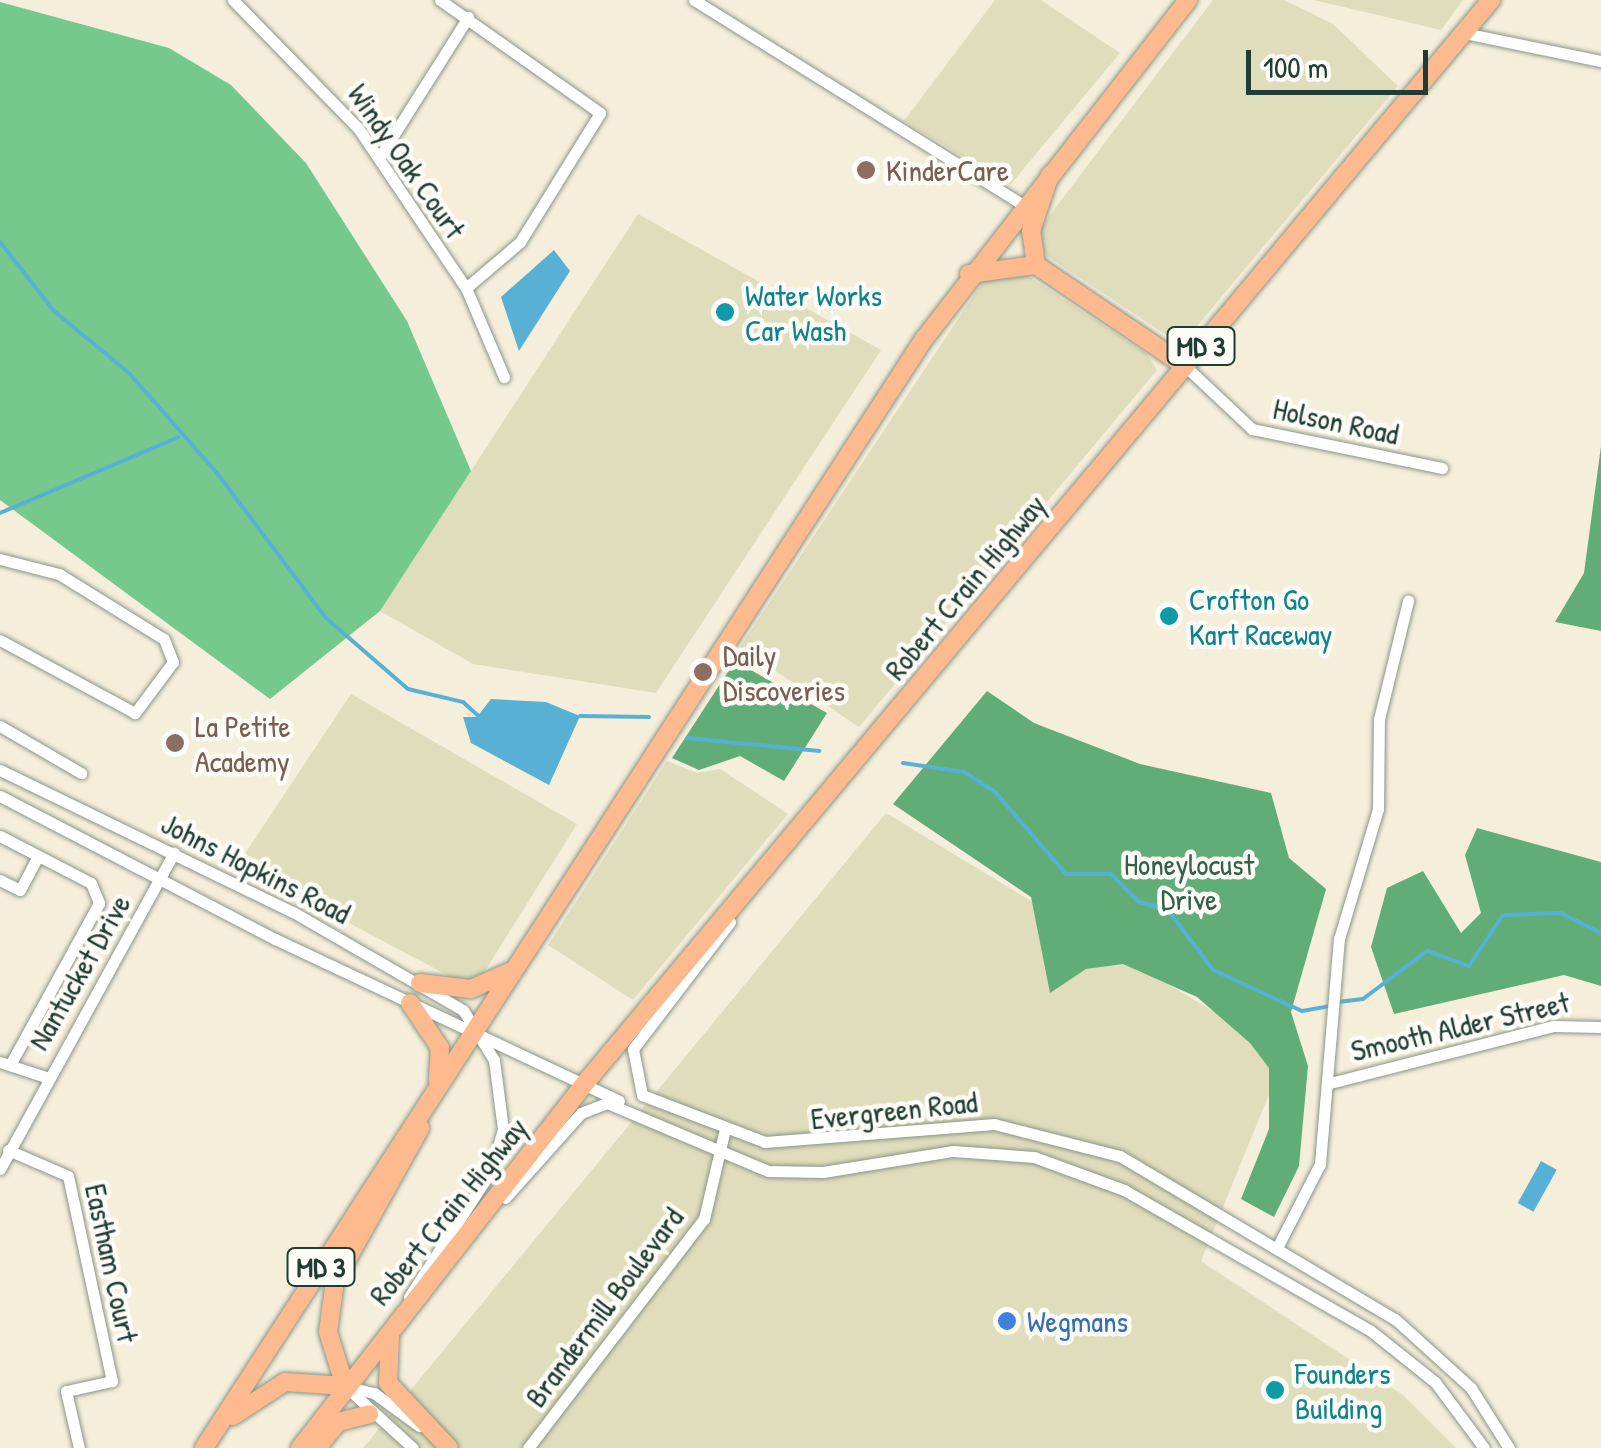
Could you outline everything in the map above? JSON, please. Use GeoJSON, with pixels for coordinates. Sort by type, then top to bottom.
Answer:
{"type":"FeatureCollection","features":[{"type":"Feature","properties":{"kind":"highway","name":"MD 3"},"geometry":{"type":"LineString","coordinates":[[209,1440],[510,972],[969,274],[1188,0]]}},
{"type":"Feature","properties":{"kind":"highway","name":"Robert Crain Highway"},"geometry":{"type":"LineString","coordinates":[[300,1448],[432,1273],[586,1082],[1490,0]]}},
{"type":"Feature","properties":{"kind":"highway"},"geometry":{"type":"LineString","coordinates":[[1036,265],[1032,231],[1054,165]]}},
{"type":"Feature","properties":{"kind":"highway"},"geometry":{"type":"LineString","coordinates":[[969,274],[1036,265],[1185,366]]}},
{"type":"Feature","properties":{"kind":"highway"},"geometry":{"type":"LineString","coordinates":[[420,983],[472,989],[510,972]]}},
{"type":"Feature","properties":{"kind":"highway"},"geometry":{"type":"LineString","coordinates":[[209,1440],[286,1382],[345,1386],[328,1332],[336,1281],[404,1170],[437,1086],[440,1048],[410,1004]]}},
{"type":"Feature","properties":{"kind":"highway"},"geometry":{"type":"LineString","coordinates":[[398,1318],[381,1370],[449,1448]]}},
{"type":"Feature","properties":{"kind":"highway"},"geometry":{"type":"LineString","coordinates":[[317,1448],[338,1422],[369,1414]]}},
{"type":"Feature","properties":{"kind":"street","name":"Windy Oak Court"},"geometry":{"type":"LineString","coordinates":[[233,0],[284,44],[379,158],[466,288],[504,376]]}},
{"type":"Feature","properties":{"kind":"street"},"geometry":{"type":"LineString","coordinates":[[440,0],[600,112],[520,242],[466,288]]}},
{"type":"Feature","properties":{"kind":"street"},"geometry":{"type":"LineString","coordinates":[[694,0],[1022,204]]}},
{"type":"Feature","properties":{"kind":"street"},"geometry":{"type":"LineString","coordinates":[[379,158],[468,17]]}},
{"type":"Feature","properties":{"kind":"street"},"geometry":{"type":"LineString","coordinates":[[1464,33],[1601,62]]}},
{"type":"Feature","properties":{"kind":"street","name":"Holson Road"},"geometry":{"type":"LineString","coordinates":[[1185,366],[1252,429],[1442,468]]}},
{"type":"Feature","properties":{"kind":"street"},"geometry":{"type":"LineString","coordinates":[[0,559],[58,574],[164,639],[173,662],[135,713],[0,640]]}},
{"type":"Feature","properties":{"kind":"street"},"geometry":{"type":"LineString","coordinates":[[1278,1246],[1320,1164],[1336,978],[1378,810],[1378,719],[1408,601]]}},
{"type":"Feature","properties":{"kind":"street"},"geometry":{"type":"LineString","coordinates":[[1,731],[81,774]]}},
{"type":"Feature","properties":{"kind":"street","name":"Johns Hopkins Road"},"geometry":{"type":"LineString","coordinates":[[0,770],[174,853],[420,983],[463,1010],[476,1030],[504,1096],[503,1129],[491,1171],[398,1318]]}},
{"type":"Feature","properties":{"kind":"street","name":"Johns Hopkins Road"},"geometry":{"type":"LineString","coordinates":[[0,796],[160,882],[410,1004],[586,1082]]}},
{"type":"Feature","properties":{"kind":"street"},"geometry":{"type":"LineString","coordinates":[[0,836],[91,883],[99,903],[5,1063],[46,1077]]}},
{"type":"Feature","properties":{"kind":"street","name":"Nantucket Drive"},"geometry":{"type":"LineString","coordinates":[[0,1169],[46,1077],[174,853]]}},
{"type":"Feature","properties":{"kind":"street"},"geometry":{"type":"LineString","coordinates":[[0,880],[20,890],[38,856]]}},
{"type":"Feature","properties":{"kind":"street","name":"Evergreen Road"},"geometry":{"type":"LineString","coordinates":[[769,865],[630,1065],[642,1095],[724,1132],[802,1145],[952,1124],[1061,1135],[1120,1156],[1278,1246],[1434,1348],[1509,1448]]}},
{"type":"Feature","properties":{"kind":"street","name":"Smooth Alder Street"},"geometry":{"type":"LineString","coordinates":[[1330,1082],[1552,1026],[1601,1026]]}},
{"type":"Feature","properties":{"kind":"street","name":"Evergreen Road"},"geometry":{"type":"LineString","coordinates":[[586,1082],[716,1156],[823,1172],[993,1151],[1076,1168],[1370,1331],[1435,1382],[1484,1448]]}},
{"type":"Feature","properties":{"kind":"street"},"geometry":{"type":"LineString","coordinates":[[432,1273],[582,1113],[623,1104]]}},
{"type":"Feature","properties":{"kind":"street","name":"Brandermill Boulevard"},"geometry":{"type":"LineString","coordinates":[[528,1448],[704,1219],[724,1132]]}},
{"type":"Feature","properties":{"kind":"street","name":"Eastham Court"},"geometry":{"type":"LineString","coordinates":[[8,1150],[68,1176],[112,1381],[66,1391],[79,1448]]}},
{"type":"Feature","properties":{"kind":"street"},"geometry":{"type":"LineString","coordinates":[[345,1386],[369,1414],[413,1448]]}},
{"type":"Feature","properties":{"kind":"street"},"geometry":{"type":"LineString","coordinates":[[345,1386],[374,1392],[449,1448]]}},
{"type":"Feature","properties":{"kind":"shaded area"},"geometry":{"type":"Polygon","coordinates":[[[995,0],[1041,0],[1120,53],[1010,185],[904,121],[995,0]]]}},
{"type":"Feature","properties":{"kind":"shaded area"},"geometry":{"type":"Polygon","coordinates":[[[1213,0],[1284,0],[1333,24],[1398,86],[1192,332],[1174,340],[1047,256],[1034,236],[1213,0]]]}},
{"type":"Feature","properties":{"kind":"shaded area"},"geometry":{"type":"Polygon","coordinates":[[[1314,0],[1463,0],[1441,30],[1314,0]]]}},
{"type":"Feature","properties":{"kind":"shaded area"},"geometry":{"type":"Polygon","coordinates":[[[638,214],[881,350],[656,693],[473,664],[380,611],[638,214]]]}},
{"type":"Feature","properties":{"kind":"shaded area"},"geometry":{"type":"Polygon","coordinates":[[[1022,272],[1147,354],[1157,370],[859,727],[740,647],[984,280],[1022,272]]]}},
{"type":"Feature","properties":{"kind":"shaded area"},"geometry":{"type":"Polygon","coordinates":[[[351,694],[577,824],[483,974],[462,983],[238,864],[351,694]]]}},
{"type":"Feature","properties":{"kind":"shaded area"},"geometry":{"type":"Polygon","coordinates":[[[667,761],[697,773],[720,769],[788,814],[633,1000],[548,945],[667,761]]]}},
{"type":"Feature","properties":{"kind":"shaded area"},"geometry":{"type":"Polygon","coordinates":[[[886,813],[1285,1055],[1201,1261],[1403,1395],[1456,1448],[363,1448],[886,813]]]}},
{"type":"Feature","properties":{"kind":"green space"},"geometry":{"type":"Polygon","coordinates":[[[0,2],[169,48],[231,85],[306,163],[407,321],[471,471],[380,611],[270,699],[0,500],[0,2]]]}},
{"type":"Feature","properties":{"kind":"green space"},"geometry":{"type":"Polygon","coordinates":[[[1601,446],[1601,631],[1555,622],[1584,573],[1601,446]]]}},
{"type":"Feature","properties":{"kind":"green space"},"geometry":{"type":"Polygon","coordinates":[[[735,661],[827,713],[784,781],[740,756],[699,770],[672,758],[735,661]]]}},
{"type":"Feature","properties":{"kind":"green space","name":"Honeylocust Drive"},"geometry":{"type":"Polygon","coordinates":[[[987,691],[1034,723],[1140,764],[1271,793],[1289,858],[1326,889],[1291,1012],[1308,1066],[1299,1166],[1274,1217],[1241,1199],[1269,1129],[1269,1068],[1250,1043],[1197,997],[1123,964],[1086,969],[1050,993],[1031,897],[893,804],[987,691]]]}},
{"type":"Feature","properties":{"kind":"green space"},"geometry":{"type":"Polygon","coordinates":[[[1477,828],[1601,862],[1601,986],[1564,975],[1394,1014],[1371,947],[1387,888],[1423,871],[1461,933],[1481,913],[1465,855],[1477,828]]]}},
{"type":"Feature","properties":{"kind":"water"},"geometry":{"type":"Polygon","coordinates":[[[554,250],[570,271],[519,351],[501,297],[554,250]]]}},
{"type":"Feature","properties":{"kind":"water"},"geometry":{"type":"Polygon","coordinates":[[[491,699],[546,702],[580,716],[549,785],[471,743],[463,717],[477,717],[491,699]]]}},
{"type":"Feature","properties":{"kind":"water"},"geometry":{"type":"Polygon","coordinates":[[[1541,1161],[1557,1170],[1533,1212],[1518,1203],[1541,1161]]]}},
{"type":"Feature","properties":{"kind":"waterway"},"geometry":{"type":"LineString","coordinates":[[0,242],[54,311],[129,373],[217,473],[326,618],[408,689],[463,702],[482,719]]}},
{"type":"Feature","properties":{"kind":"waterway"},"geometry":{"type":"LineString","coordinates":[[0,513],[179,437]]}},
{"type":"Feature","properties":{"kind":"waterway"},"geometry":{"type":"LineString","coordinates":[[580,716],[649,717]]}},
{"type":"Feature","properties":{"kind":"waterway"},"geometry":{"type":"LineString","coordinates":[[687,738],[819,751]]}},
{"type":"Feature","properties":{"kind":"waterway"},"geometry":{"type":"LineString","coordinates":[[903,763],[964,772],[996,793],[1066,874],[1111,874],[1139,902],[1168,910],[1213,970],[1302,1011],[1330,1006]]}},
{"type":"Feature","properties":{"kind":"waterway"},"geometry":{"type":"LineString","coordinates":[[1338,1002],[1363,999],[1427,951],[1469,966],[1503,915],[1561,913],[1601,933]]}},
{"type":"Feature","properties":{"kind":"place","name":"KinderCare"},"geometry":{"type":"Point","coordinates":[866,170]}},
{"type":"Feature","properties":{"kind":"place","name":"Water Works Car Wash"},"geometry":{"type":"Point","coordinates":[725,312]}},
{"type":"Feature","properties":{"kind":"place","name":"Crofton Go Kart Raceway"},"geometry":{"type":"Point","coordinates":[1169,616]}},
{"type":"Feature","properties":{"kind":"place","name":"Daily Discoveries"},"geometry":{"type":"Point","coordinates":[703,672]}},
{"type":"Feature","properties":{"kind":"place","name":"La Petite Academy"},"geometry":{"type":"Point","coordinates":[175,743]}},
{"type":"Feature","properties":{"kind":"place","name":"Wegmans"},"geometry":{"type":"Point","coordinates":[1007,1321]}},
{"type":"Feature","properties":{"kind":"place","name":"Founders Building"},"geometry":{"type":"Point","coordinates":[1275,1390]}}]}
